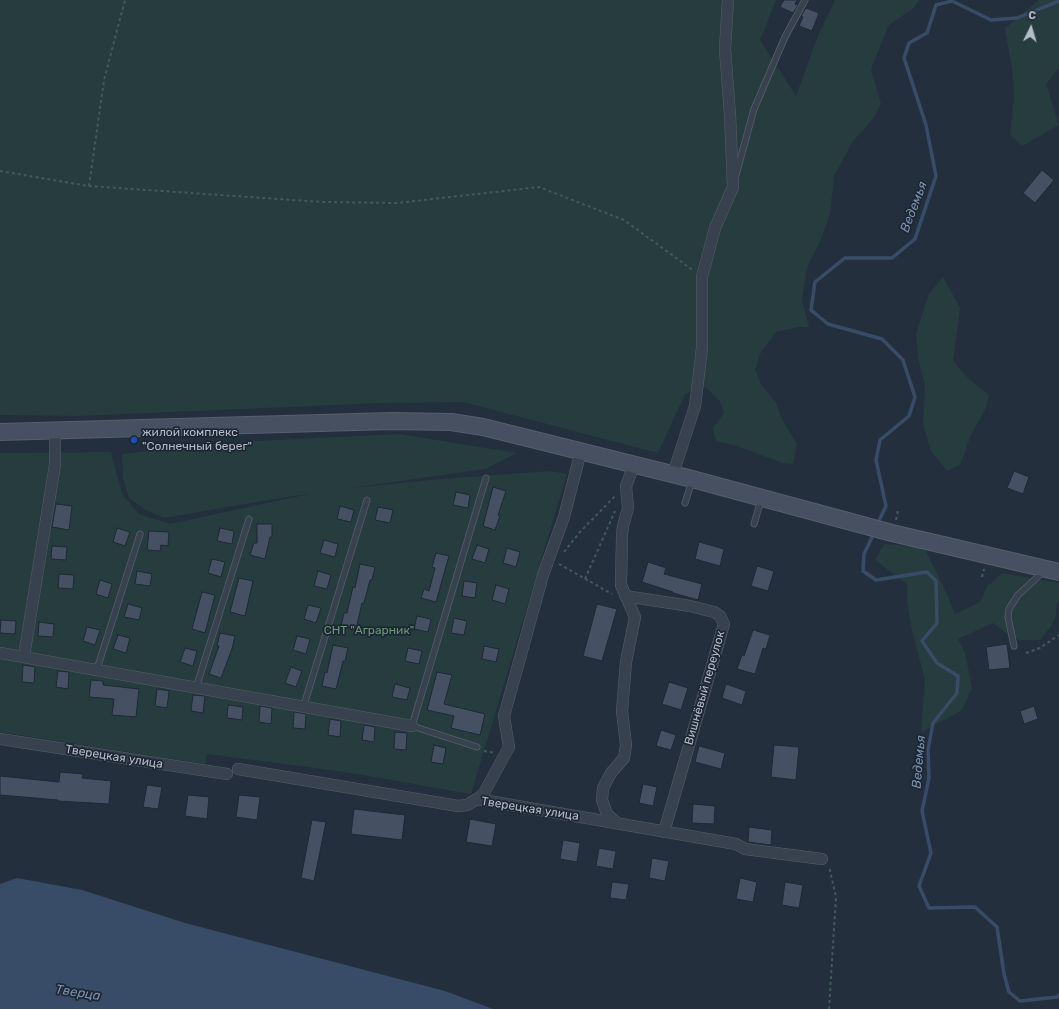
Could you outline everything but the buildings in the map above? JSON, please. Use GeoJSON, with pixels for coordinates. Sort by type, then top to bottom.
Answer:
{"type":"FeatureCollection","features":[{"type":"Feature","properties":{"kind":"main road"},"geometry":{"type":"LineString","coordinates":[[0,432],[391,421],[441,421],[472,425],[673,474],[892,533],[1053,571]]}},
{"type":"Feature","properties":{"kind":"street"},"geometry":{"type":"LineString","coordinates":[[673,474],[695,406],[702,348],[702,277],[715,228],[733,187],[730,114],[725,50],[728,0]]}},
{"type":"Feature","properties":{"kind":"street"},"geometry":{"type":"LineString","coordinates":[[24,656],[55,465],[55,431]]}},
{"type":"Feature","properties":{"kind":"street"},"geometry":{"type":"LineString","coordinates":[[477,799],[484,793],[509,747],[504,716],[543,575],[564,517],[581,452]]}},
{"type":"Feature","properties":{"kind":"street"},"geometry":{"type":"LineString","coordinates":[[617,823],[607,814],[602,800],[603,788],[611,773],[624,758],[626,745],[622,711],[626,662],[634,617],[621,585],[623,526],[628,508],[626,486],[634,465]]}},
{"type":"Feature","properties":{"kind":"street","name":"Вишнёвый переулок"},"geometry":{"type":"LineString","coordinates":[[625,596],[690,606],[714,612],[720,616],[724,624],[664,832]]}},
{"type":"Feature","properties":{"kind":"street"},"geometry":{"type":"LineString","coordinates":[[0,652],[412,726]]}},
{"type":"Feature","properties":{"kind":"street","name":"Тверецкая улица"},"geometry":{"type":"LineString","coordinates":[[0,739],[227,774]]}},
{"type":"Feature","properties":{"kind":"street","name":"Тверецкая улица"},"geometry":{"type":"LineString","coordinates":[[238,769],[458,806],[467,805],[477,799],[736,844],[745,849],[822,859]]}},
{"type":"Feature","properties":{"kind":"lane"},"geometry":{"type":"LineString","coordinates":[[733,187],[754,109],[785,37],[805,0]]}},
{"type":"Feature","properties":{"kind":"lane"},"geometry":{"type":"LineString","coordinates":[[477,747],[412,726],[486,478]]}},
{"type":"Feature","properties":{"kind":"lane"},"geometry":{"type":"LineString","coordinates":[[685,503],[692,479]]}},
{"type":"Feature","properties":{"kind":"lane"},"geometry":{"type":"LineString","coordinates":[[754,524],[762,498]]}},
{"type":"Feature","properties":{"kind":"lane"},"geometry":{"type":"LineString","coordinates":[[304,706],[367,500]]}},
{"type":"Feature","properties":{"kind":"lane"},"geometry":{"type":"LineString","coordinates":[[196,688],[249,519]]}},
{"type":"Feature","properties":{"kind":"lane"},"geometry":{"type":"LineString","coordinates":[[96,669],[140,534]]}},
{"type":"Feature","properties":{"kind":"lane"},"geometry":{"type":"LineString","coordinates":[[1014,646],[1008,617],[1009,609],[1018,595],[1053,571]]}},
{"type":"Feature","properties":{"kind":"path"},"geometry":{"type":"LineString","coordinates":[[89,186],[104,80],[125,0]]}},
{"type":"Feature","properties":{"kind":"path"},"geometry":{"type":"LineString","coordinates":[[0,171],[89,186],[322,202],[397,203],[539,187],[624,220],[702,277]]}},
{"type":"Feature","properties":{"kind":"path"},"geometry":{"type":"LineString","coordinates":[[560,556],[579,533],[626,486]]}},
{"type":"Feature","properties":{"kind":"path"},"geometry":{"type":"LineString","coordinates":[[585,579],[616,508]]}},
{"type":"Feature","properties":{"kind":"path"},"geometry":{"type":"LineString","coordinates":[[543,575],[556,562],[612,594],[625,596]]}},
{"type":"Feature","properties":{"kind":"path"},"geometry":{"type":"LineString","coordinates":[[1026,653],[1040,648],[1059,635]]}},
{"type":"Feature","properties":{"kind":"path"},"geometry":{"type":"LineString","coordinates":[[477,747],[485,751],[504,755]]}},
{"type":"Feature","properties":{"kind":"path"},"geometry":{"type":"LineString","coordinates":[[822,859],[829,866],[836,897],[829,1009]]}},
{"type":"Feature","properties":{"kind":"green space"},"geometry":{"type":"Polygon","coordinates":[[[0,0],[776,0],[760,40],[796,96],[818,36],[835,0],[919,0],[914,8],[889,25],[871,69],[881,104],[873,119],[853,141],[834,176],[830,214],[820,242],[807,267],[802,300],[809,327],[798,327],[776,332],[761,352],[755,369],[761,384],[776,403],[782,419],[797,444],[793,464],[783,463],[734,445],[716,441],[713,428],[724,413],[720,401],[705,387],[685,394],[658,453],[463,402],[382,403],[78,416],[0,415],[0,0]]]}},
{"type":"Feature","properties":{"kind":"green space"},"geometry":{"type":"Polygon","coordinates":[[[1039,0],[1059,0],[1059,68],[1046,84],[1059,125],[1022,146],[1010,135],[1014,99],[1013,75],[1005,28],[1039,0]]]}},
{"type":"Feature","properties":{"kind":"green space"},"geometry":{"type":"Polygon","coordinates":[[[943,277],[960,308],[953,361],[969,379],[989,395],[986,408],[971,435],[960,465],[947,471],[931,451],[923,424],[925,385],[918,358],[916,333],[929,294],[943,277]]]}},
{"type":"Feature","properties":{"kind":"green space","name":"СНТ \"Аграрник\""},"geometry":{"type":"Polygon","coordinates":[[[399,434],[517,453],[485,469],[351,488],[441,479],[550,471],[567,474],[471,794],[357,774],[301,766],[207,754],[205,764],[0,732],[0,453],[111,452],[122,494],[139,514],[170,524],[309,494],[164,518],[144,509],[129,498],[123,479],[122,454],[237,442],[399,434]]]}},
{"type":"Feature","properties":{"kind":"green space"},"geometry":{"type":"Polygon","coordinates":[[[884,544],[924,547],[955,614],[980,602],[987,587],[1002,573],[1059,583],[1059,601],[1056,606],[1056,615],[1052,625],[1040,640],[1020,640],[1006,633],[993,623],[958,639],[965,653],[972,688],[962,710],[921,733],[925,680],[912,630],[907,601],[907,584],[875,560],[884,544]]]}},
{"type":"Feature","properties":{"kind":"water","name":"Тверца"},"geometry":{"type":"Polygon","coordinates":[[[17,878],[82,890],[185,923],[445,991],[493,1009],[0,1009],[0,884],[17,878]]]}},
{"type":"Feature","properties":{"kind":"waterway","name":"Ведемья"},"geometry":{"type":"LineString","coordinates":[[877,525],[886,506],[876,460],[880,440],[909,416],[915,397],[903,360],[882,339],[828,324],[811,310],[815,282],[845,258],[892,258],[915,239],[936,176],[926,125],[904,58],[909,43],[927,33],[936,5],[952,1],[991,20],[1017,18],[1059,1]]}},
{"type":"Feature","properties":{"kind":"waterway","name":"Ведемья"},"geometry":{"type":"LineString","coordinates":[[874,533],[864,554],[863,571],[876,580],[927,572],[936,581],[937,623],[922,641],[937,663],[958,676],[957,693],[933,723],[928,750],[929,778],[922,811],[931,853],[919,886],[929,908],[975,907],[997,927],[1004,974],[1009,992],[1020,1001],[1057,997],[1059,995]]}},
{"type":"Feature","properties":{"kind":"place","name":"жилой комплекс \"Солнечный берег\""},"geometry":{"type":"Point","coordinates":[134,440]}}]}
